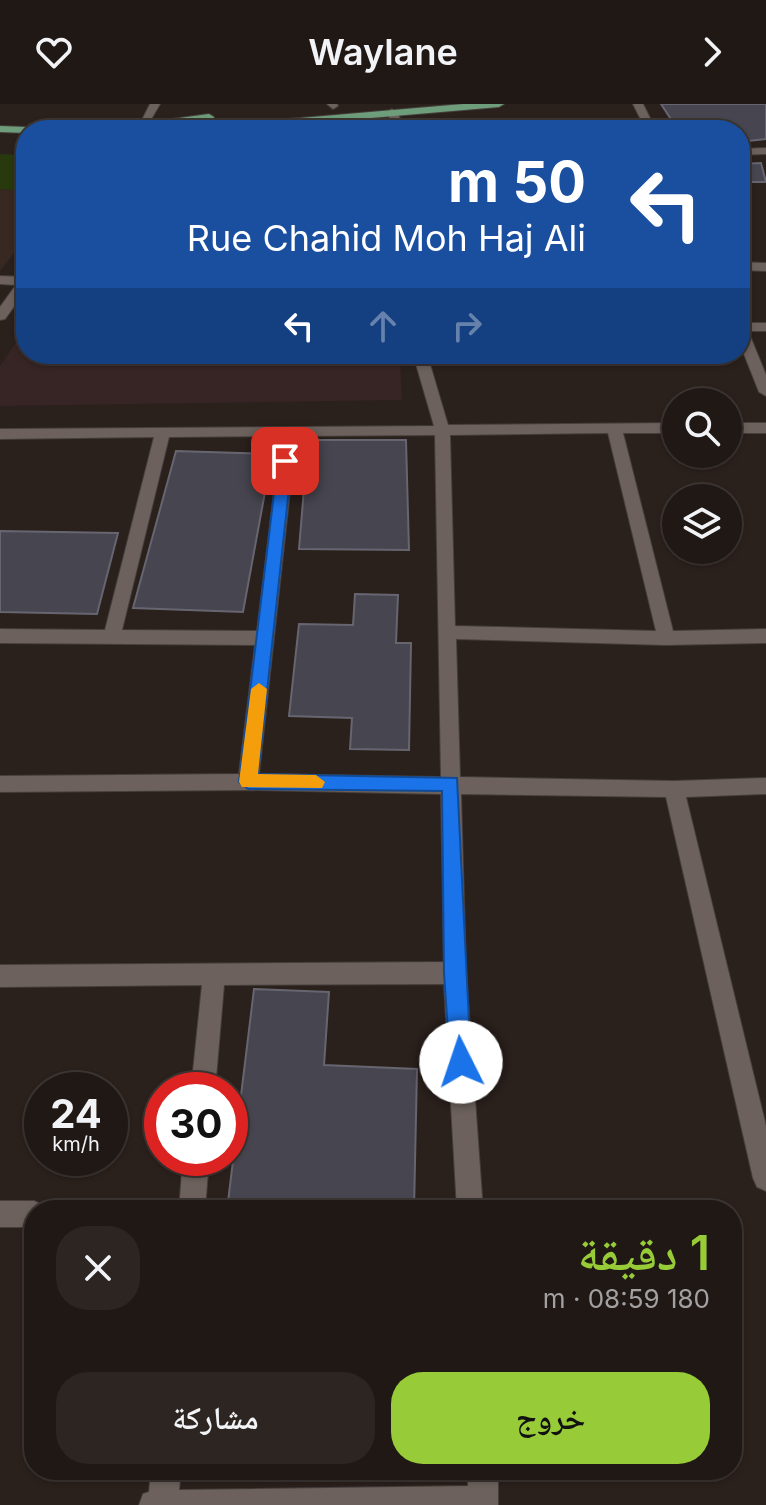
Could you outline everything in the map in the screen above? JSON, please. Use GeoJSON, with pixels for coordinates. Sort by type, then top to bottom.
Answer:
{"type":"FeatureCollection","features":[{"type":"Feature","properties":{"kind":"main road"},"geometry":{"type":"LineString","coordinates":[[288,109],[360,104]]}},
{"type":"Feature","properties":{"kind":"main road"},"geometry":{"type":"LineString","coordinates":[[304,120],[499,104]]}},
{"type":"Feature","properties":{"kind":"main road"},"geometry":{"type":"LineString","coordinates":[[189,120],[229,115]]}},
{"type":"Feature","properties":{"kind":"street"},"geometry":{"type":"LineString","coordinates":[[392,112],[396,120]]}},
{"type":"Feature","properties":{"kind":"street"},"geometry":{"type":"LineString","coordinates":[[1,313],[16,294]]}},
{"type":"Feature","properties":{"kind":"street"},"geometry":{"type":"LineString","coordinates":[[750,352],[766,392]]}},
{"type":"Feature","properties":{"kind":"street"},"geometry":{"type":"LineString","coordinates":[[423,364],[442,429],[455,973],[469,1200]]}},
{"type":"Feature","properties":{"kind":"street"},"geometry":{"type":"LineString","coordinates":[[614,428],[666,638]]}},
{"type":"Feature","properties":{"kind":"street"},"geometry":{"type":"LineString","coordinates":[[0,434],[662,428]]}},
{"type":"Feature","properties":{"kind":"street"},"geometry":{"type":"LineString","coordinates":[[742,428],[766,428]]}},
{"type":"Feature","properties":{"kind":"street"},"geometry":{"type":"LineString","coordinates":[[112,636],[163,432]]}},
{"type":"Feature","properties":{"kind":"street"},"geometry":{"type":"LineString","coordinates":[[248,782],[289,432]]}},
{"type":"Feature","properties":{"kind":"street"},"geometry":{"type":"LineString","coordinates":[[445,632],[666,638],[766,636]]}},
{"type":"Feature","properties":{"kind":"street"},"geometry":{"type":"LineString","coordinates":[[0,636],[265,638]]}},
{"type":"Feature","properties":{"kind":"street"},"geometry":{"type":"LineString","coordinates":[[0,784],[248,782],[674,789],[766,786]]}},
{"type":"Feature","properties":{"kind":"street"},"geometry":{"type":"LineString","coordinates":[[674,789],[766,1178]]}},
{"type":"Feature","properties":{"kind":"street"},"geometry":{"type":"LineString","coordinates":[[0,976],[455,973]]}},
{"type":"Feature","properties":{"kind":"street"},"geometry":{"type":"LineString","coordinates":[[205,1072],[214,974]]}},
{"type":"Feature","properties":{"kind":"street"},"geometry":{"type":"LineString","coordinates":[[193,1200],[195,1176]]}},
{"type":"Feature","properties":{"kind":"street"},"geometry":{"type":"LineString","coordinates":[[0,1214],[24,1214]]}},
{"type":"Feature","properties":{"kind":"street"},"geometry":{"type":"LineString","coordinates":[[163,1505],[165,1480]]}},
{"type":"Feature","properties":{"kind":"street"},"geometry":{"type":"LineString","coordinates":[[154,1505],[483,1502],[483,1480]]}},
{"type":"Feature","properties":{"kind":"shaded area"},"geometry":{"type":"Polygon","coordinates":[[[0,189],[16,190],[16,251],[0,271],[0,189]]]}},
{"type":"Feature","properties":{"kind":"shaded area"},"geometry":{"type":"Polygon","coordinates":[[[16,343],[16,364],[400,364],[402,400],[0,406],[0,366],[16,343]]]}},
{"type":"Feature","properties":{"kind":"green space"},"geometry":{"type":"Polygon","coordinates":[[[0,154],[16,155],[16,190],[0,189],[0,154]]]}},
{"type":"Feature","properties":{"kind":"building"},"geometry":{"type":"Polygon","coordinates":[[[661,104],[766,104],[766,139],[750,141],[750,120],[671,120],[661,104]]]}},
{"type":"Feature","properties":{"kind":"building"},"geometry":{"type":"Polygon","coordinates":[[[761,163],[766,182],[750,182],[750,164],[761,163]]]}},
{"type":"Feature","properties":{"kind":"building"},"geometry":{"type":"Polygon","coordinates":[[[308,440],[406,440],[409,550],[299,549],[308,440]]]}},
{"type":"Feature","properties":{"kind":"building"},"geometry":{"type":"Polygon","coordinates":[[[176,451],[272,454],[243,612],[133,608],[176,451]]]}},
{"type":"Feature","properties":{"kind":"building"},"geometry":{"type":"Polygon","coordinates":[[[0,531],[118,533],[97,614],[0,612],[0,531]]]}},
{"type":"Feature","properties":{"kind":"building"},"geometry":{"type":"Polygon","coordinates":[[[355,594],[398,595],[396,643],[411,643],[409,750],[350,749],[352,718],[289,716],[299,624],[353,625],[355,594]]]}},
{"type":"Feature","properties":{"kind":"building"},"geometry":{"type":"Polygon","coordinates":[[[254,989],[329,992],[324,1065],[417,1069],[414,1200],[228,1200],[231,1176],[248,1176],[248,1072],[244,1072],[254,989]]]}},
{"type":"Feature","properties":{"kind":"slow traffic"},"geometry":{"type":"LineString","coordinates":[[259,689],[248,782],[316,782]]}},
{"type":"Feature","properties":{"kind":"route"},"geometry":{"type":"LineString","coordinates":[[285,461],[248,782],[451,784],[455,973],[461,1062]]}}]}
